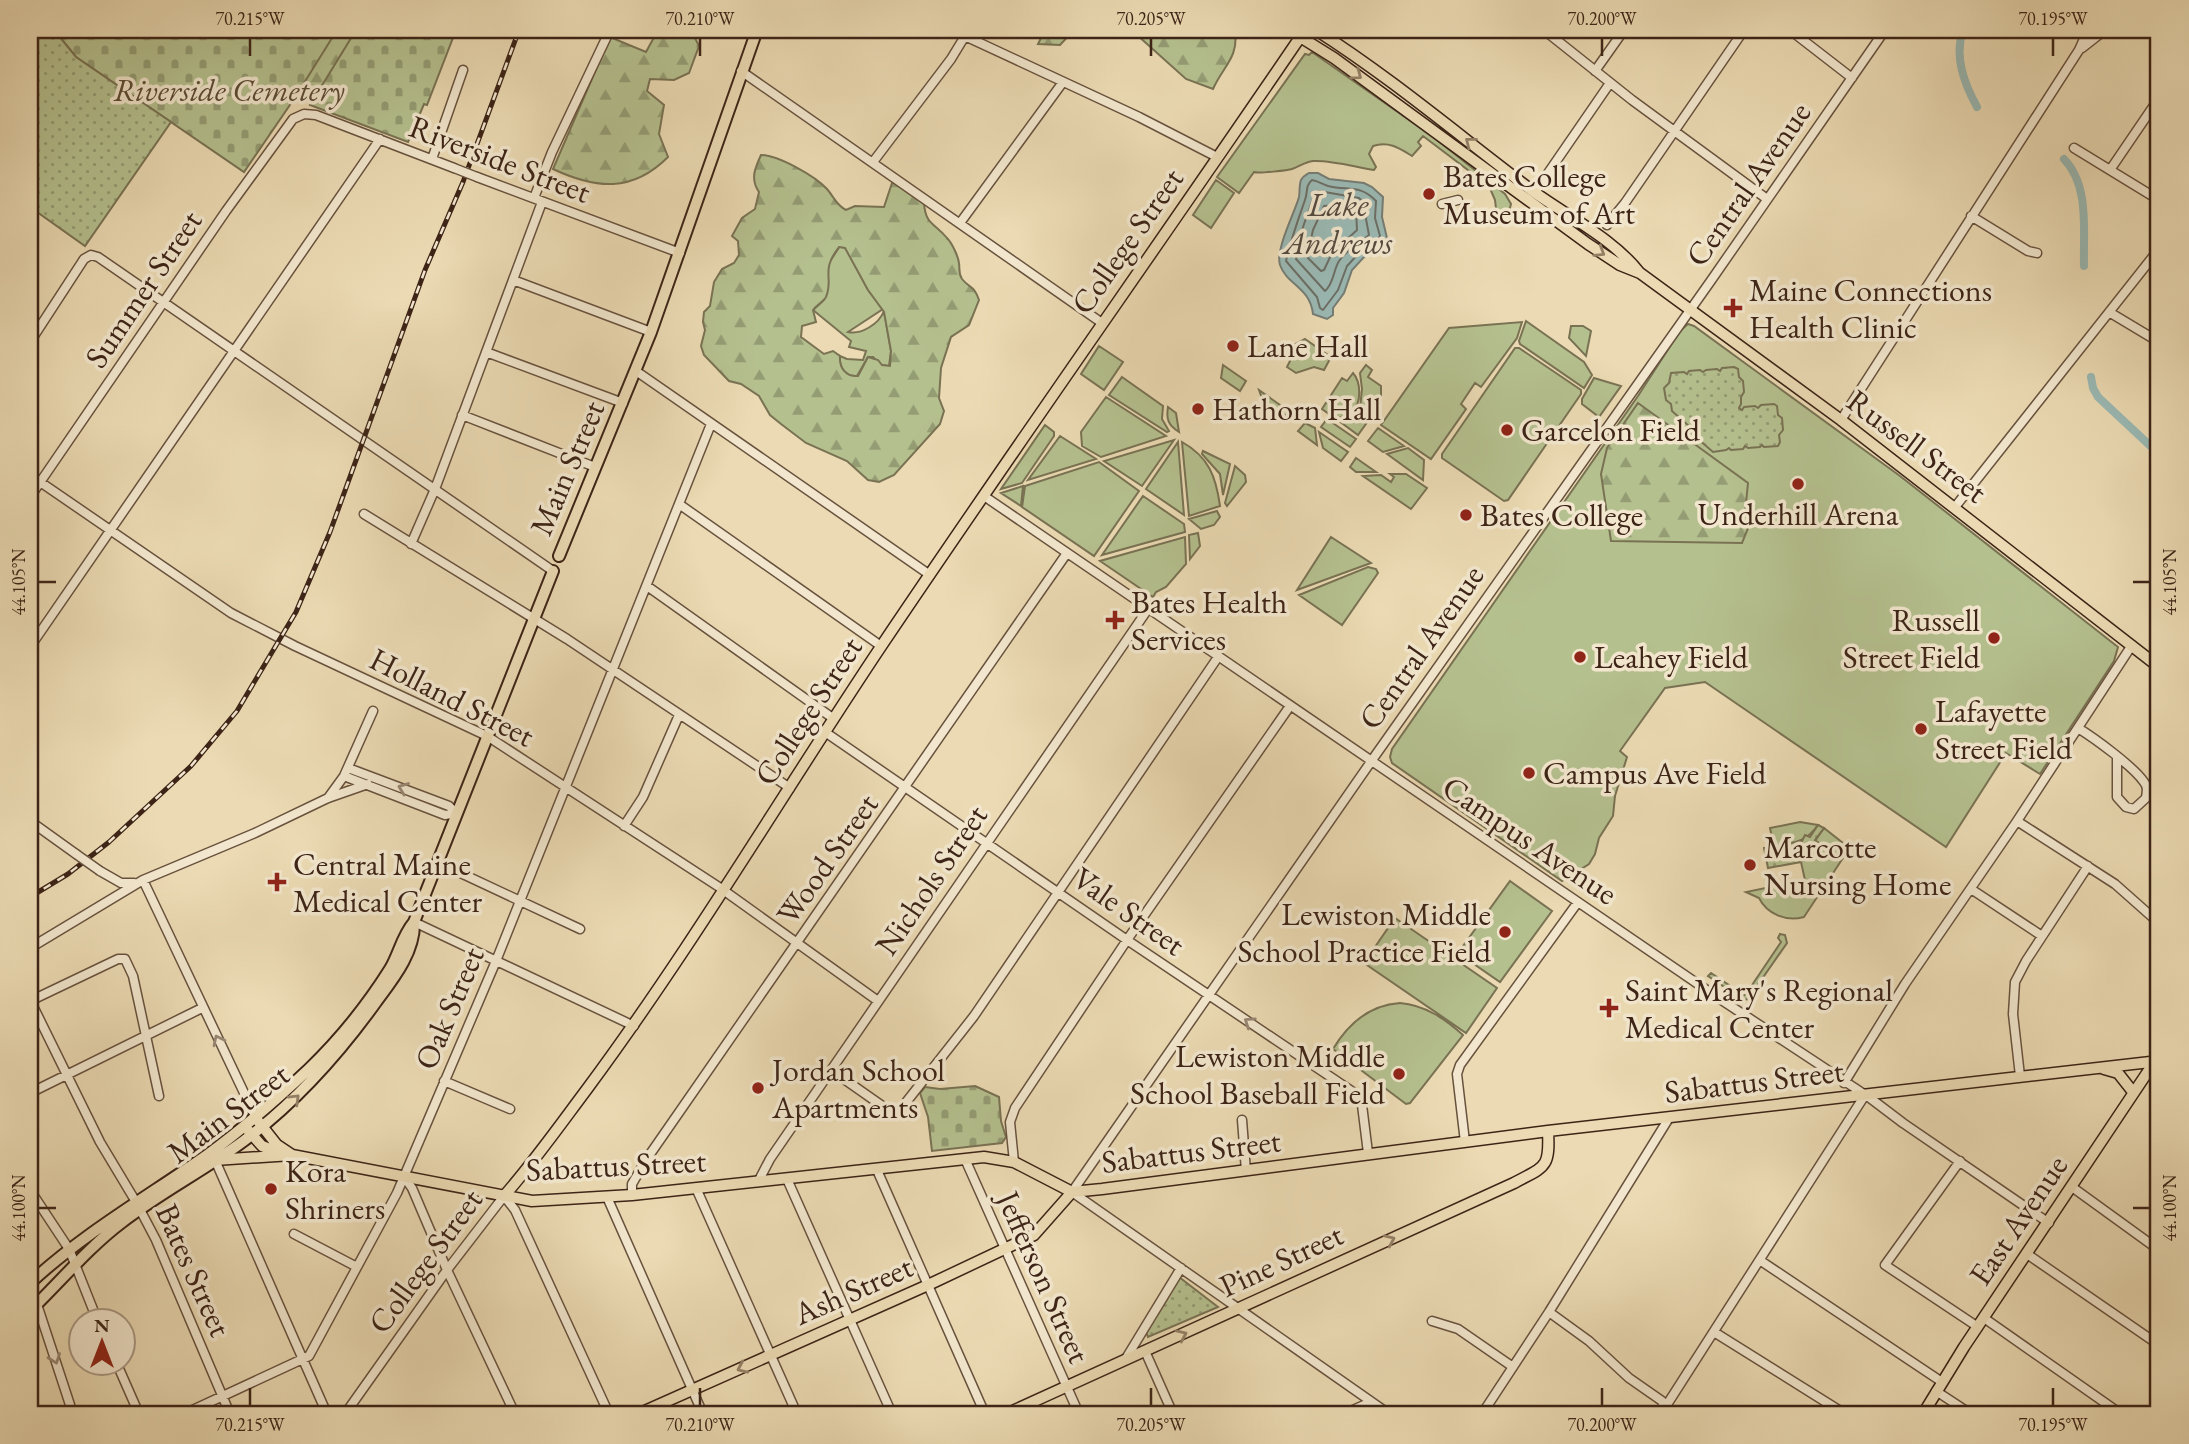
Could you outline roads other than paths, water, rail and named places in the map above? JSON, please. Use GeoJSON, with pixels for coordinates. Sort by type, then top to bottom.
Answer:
{"type":"FeatureCollection","features":[{"type":"Feature","properties":{"kind":"highway","name":"Main Street"},"geometry":{"type":"LineString","coordinates":[[559,556],[651,332],[757,30]]}},
{"type":"Feature","properties":{"kind":"highway","name":"Main Street"},"geometry":{"type":"LineString","coordinates":[[30,1283],[69,1249],[215,1160],[248,1130],[255,1116],[310,1068],[339,1036],[390,969],[407,930],[414,922],[553,571]]}},
{"type":"Feature","properties":{"kind":"highway","name":"Main Street"},"geometry":{"type":"LineString","coordinates":[[33,1308],[138,1205],[209,1153],[248,1130],[262,1127],[316,1078],[364,1019],[402,963],[415,933],[414,922]]}},
{"type":"Feature","properties":{"kind":"main road","name":"Russell Street"},"geometry":{"type":"LineString","coordinates":[[1289,30],[1303,33],[1588,244],[1620,265],[1640,273]]}},
{"type":"Feature","properties":{"kind":"main road","name":"Russell Street"},"geometry":{"type":"LineString","coordinates":[[1316,30],[1625,255],[1640,273],[1841,421],[2159,667]]}},
{"type":"Feature","properties":{"kind":"main road","name":"College Street"},"geometry":{"type":"LineString","coordinates":[[504,1196],[634,1026],[881,646],[1303,33]]}},
{"type":"Feature","properties":{"kind":"main road","name":"Main Street"},"geometry":{"type":"LineString","coordinates":[[553,571],[559,556]]}},
{"type":"Feature","properties":{"kind":"main road","name":"Sabattus Street"},"geometry":{"type":"LineString","coordinates":[[292,1155],[532,1201],[632,1195],[965,1159],[1002,1158],[1014,1161],[1072,1192],[1368,1153],[2158,1059]]}},
{"type":"Feature","properties":{"kind":"main road","name":"East Avenue"},"geometry":{"type":"LineString","coordinates":[[1923,1414],[2133,1092],[2158,1059]]}},
{"type":"Feature","properties":{"kind":"main road"},"geometry":{"type":"LineString","coordinates":[[2097,1068],[2118,1073],[2133,1092]]}},
{"type":"Feature","properties":{"kind":"main road"},"geometry":{"type":"LineString","coordinates":[[255,1116],[277,1145],[292,1155]]}},
{"type":"Feature","properties":{"kind":"main road"},"geometry":{"type":"LineString","coordinates":[[248,1130],[269,1150],[292,1155]]}},
{"type":"Feature","properties":{"kind":"main road","name":"Pine Street"},"geometry":{"type":"LineString","coordinates":[[1006,1414],[1514,1183],[1547,1162],[1550,1156],[1548,1131]]}},
{"type":"Feature","properties":{"kind":"main road"},"geometry":{"type":"LineString","coordinates":[[215,1160],[237,1161],[292,1155]]}},
{"type":"Feature","properties":{"kind":"main road","name":"Ash Street"},"geometry":{"type":"LineString","coordinates":[[638,1414],[657,1410],[692,1390],[928,1285],[1039,1232],[1072,1192]]}},
{"type":"Feature","properties":{"kind":"street"},"geometry":{"type":"LineString","coordinates":[[411,544],[435,489],[513,280],[552,152],[610,30]]}},
{"type":"Feature","properties":{"kind":"street"},"geometry":{"type":"LineString","coordinates":[[952,30],[1217,157]]}},
{"type":"Feature","properties":{"kind":"street"},"geometry":{"type":"LineString","coordinates":[[1544,30],[1673,132],[1767,199]]}},
{"type":"Feature","properties":{"kind":"street"},"geometry":{"type":"LineString","coordinates":[[1595,71],[1624,30]]}},
{"type":"Feature","properties":{"kind":"street"},"geometry":{"type":"LineString","coordinates":[[1607,225],[1744,30]]}},
{"type":"Feature","properties":{"kind":"street"},"geometry":{"type":"LineString","coordinates":[[1790,30],[1852,78]]}},
{"type":"Feature","properties":{"kind":"street","name":"Central Avenue"},"geometry":{"type":"LineString","coordinates":[[1072,1192],[1885,30]]}},
{"type":"Feature","properties":{"kind":"street"},"geometry":{"type":"LineString","coordinates":[[1841,421],[2079,50],[2088,30]]}},
{"type":"Feature","properties":{"kind":"street"},"geometry":{"type":"LineString","coordinates":[[2079,50],[2105,30]]}},
{"type":"Feature","properties":{"kind":"street"},"geometry":{"type":"LineString","coordinates":[[873,162],[951,59],[965,36]]}},
{"type":"Feature","properties":{"kind":"street"},"geometry":{"type":"LineString","coordinates":[[432,159],[463,70]]}},
{"type":"Feature","properties":{"kind":"street"},"geometry":{"type":"LineString","coordinates":[[741,71],[1101,323]]}},
{"type":"Feature","properties":{"kind":"street"},"geometry":{"type":"LineString","coordinates":[[960,223],[1063,82]]}},
{"type":"Feature","properties":{"kind":"street"},"geometry":{"type":"LineString","coordinates":[[1535,192],[1610,83]]}},
{"type":"Feature","properties":{"kind":"street"},"geometry":{"type":"LineString","coordinates":[[2110,170],[2159,98]]}},
{"type":"Feature","properties":{"kind":"street","name":"Riverside Street"},"geometry":{"type":"LineString","coordinates":[[301,114],[316,115],[680,253]]}},
{"type":"Feature","properties":{"kind":"street","name":"Summer Street"},"geometry":{"type":"LineString","coordinates":[[30,497],[286,127],[301,114]]}},
{"type":"Feature","properties":{"kind":"street"},"geometry":{"type":"LineString","coordinates":[[30,647],[380,139]]}},
{"type":"Feature","properties":{"kind":"street"},"geometry":{"type":"LineString","coordinates":[[2074,148],[2159,200]]}},
{"type":"Feature","properties":{"kind":"street"},"geometry":{"type":"LineString","coordinates":[[1442,205],[1458,200]]}},
{"type":"Feature","properties":{"kind":"street"},"geometry":{"type":"LineString","coordinates":[[1971,216],[2028,251],[2037,253]]}},
{"type":"Feature","properties":{"kind":"street"},"geometry":{"type":"LineString","coordinates":[[1955,508],[2109,312],[2156,260],[2159,249]]}},
{"type":"Feature","properties":{"kind":"street"},"geometry":{"type":"LineString","coordinates":[[30,342],[84,259],[91,255],[111,264],[553,571]]}},
{"type":"Feature","properties":{"kind":"street"},"geometry":{"type":"LineString","coordinates":[[513,280],[651,332]]}},
{"type":"Feature","properties":{"kind":"street"},"geometry":{"type":"LineString","coordinates":[[2109,312],[2159,342]]}},
{"type":"Feature","properties":{"kind":"street"},"geometry":{"type":"LineString","coordinates":[[486,352],[623,403]]}},
{"type":"Feature","properties":{"kind":"street"},"geometry":{"type":"LineString","coordinates":[[636,371],[930,575]]}},
{"type":"Feature","properties":{"kind":"street"},"geometry":{"type":"LineString","coordinates":[[462,415],[595,467]]}},
{"type":"Feature","properties":{"kind":"street","name":"Oak Street"},"geometry":{"type":"LineString","coordinates":[[184,1414],[309,1356],[357,1267],[404,1177],[496,961],[711,424]]}},
{"type":"Feature","properties":{"kind":"street","name":"Holland Street"},"geometry":{"type":"LineString","coordinates":[[30,475],[231,612],[295,646],[487,736],[719,887],[878,1001]]}},
{"type":"Feature","properties":{"kind":"street","name":"Campus Avenue"},"geometry":{"type":"LineString","coordinates":[[984,496],[1844,1083],[1866,1095],[2049,1223]]}},
{"type":"Feature","properties":{"kind":"street"},"geometry":{"type":"LineString","coordinates":[[680,504],[881,646]]}},
{"type":"Feature","properties":{"kind":"street"},"geometry":{"type":"LineString","coordinates":[[364,514],[567,639],[790,788]]}},
{"type":"Feature","properties":{"kind":"street","name":"Wood Street"},"geometry":{"type":"LineString","coordinates":[[632,1195],[632,1184],[646,1160],[1068,553]]}},
{"type":"Feature","properties":{"kind":"street"},"geometry":{"type":"LineString","coordinates":[[647,586],[834,719]]}},
{"type":"Feature","properties":{"kind":"street","name":"Nichols Street"},"geometry":{"type":"LineString","coordinates":[[758,1182],[770,1159],[1148,608]]}},
{"type":"Feature","properties":{"kind":"street"},"geometry":{"type":"LineString","coordinates":[[1844,1083],[1905,984],[2017,821],[2132,645]]}},
{"type":"Feature","properties":{"kind":"street"},"geometry":{"type":"LineString","coordinates":[[831,1070],[891,1112],[900,1110],[974,1016],[1218,657]]}},
{"type":"Feature","properties":{"kind":"street"},"geometry":{"type":"LineString","coordinates":[[1014,1161],[1010,1122],[1012,1114],[1127,940],[1290,706]]}},
{"type":"Feature","properties":{"kind":"street"},"geometry":{"type":"LineString","coordinates":[[328,798],[346,772],[373,711]]}},
{"type":"Feature","properties":{"kind":"street"},"geometry":{"type":"LineString","coordinates":[[624,826],[643,797],[679,715]]}},
{"type":"Feature","properties":{"kind":"street"},"geometry":{"type":"LineString","coordinates":[[2078,728],[2117,758],[2143,780],[2147,787],[2146,798],[2138,807],[2131,809],[2119,802],[2116,787],[2117,758]]}},
{"type":"Feature","properties":{"kind":"street","name":"Vale Street"},"geometry":{"type":"LineString","coordinates":[[825,732],[1356,1094],[1362,1105],[1368,1153]]}},
{"type":"Feature","properties":{"kind":"street"},"geometry":{"type":"LineString","coordinates":[[346,772],[368,785],[444,815],[456,813]]}},
{"type":"Feature","properties":{"kind":"street"},"geometry":{"type":"LineString","coordinates":[[346,772],[449,806],[456,813]]}},
{"type":"Feature","properties":{"kind":"street"},"geometry":{"type":"LineString","coordinates":[[30,948],[143,880],[328,798],[368,785]]}},
{"type":"Feature","properties":{"kind":"street"},"geometry":{"type":"LineString","coordinates":[[30,821],[100,871],[126,884],[143,880]]}},
{"type":"Feature","properties":{"kind":"street"},"geometry":{"type":"LineString","coordinates":[[2017,821],[2115,884],[2159,923]]}},
{"type":"Feature","properties":{"kind":"street"},"geometry":{"type":"LineString","coordinates":[[437,862],[580,929]]}},
{"type":"Feature","properties":{"kind":"street"},"geometry":{"type":"LineString","coordinates":[[2020,1076],[2013,1014],[2015,982],[2088,866]]}},
{"type":"Feature","properties":{"kind":"street"},"geometry":{"type":"LineString","coordinates":[[143,880],[255,1116]]}},
{"type":"Feature","properties":{"kind":"street"},"geometry":{"type":"LineString","coordinates":[[1971,889],[2042,936]]}},
{"type":"Feature","properties":{"kind":"street"},"geometry":{"type":"LineString","coordinates":[[1465,1142],[1457,1074],[1460,1065],[1578,902]]}},
{"type":"Feature","properties":{"kind":"street"},"geometry":{"type":"LineString","coordinates":[[414,922],[634,1026]]}},
{"type":"Feature","properties":{"kind":"street"},"geometry":{"type":"LineString","coordinates":[[30,1001],[123,958],[128,962],[133,976],[159,1096]]}},
{"type":"Feature","properties":{"kind":"street","name":"Bates Street"},"geometry":{"type":"LineString","coordinates":[[30,1001],[100,1142],[156,1240],[230,1414]]}},
{"type":"Feature","properties":{"kind":"street"},"geometry":{"type":"LineString","coordinates":[[30,1093],[202,1008]]}},
{"type":"Feature","properties":{"kind":"street"},"geometry":{"type":"LineString","coordinates":[[444,1081],[510,1109]]}},
{"type":"Feature","properties":{"kind":"street"},"geometry":{"type":"LineString","coordinates":[[1666,1412],[1866,1095]]}},
{"type":"Feature","properties":{"kind":"street"},"geometry":{"type":"LineString","coordinates":[[1482,1414],[1669,1118]]}},
{"type":"Feature","properties":{"kind":"street"},"geometry":{"type":"LineString","coordinates":[[1242,1120],[1246,1171]]}},
{"type":"Feature","properties":{"kind":"street","name":"Jefferson Street"},"geometry":{"type":"LineString","coordinates":[[965,1159],[1079,1414]]}},
{"type":"Feature","properties":{"kind":"street"},"geometry":{"type":"LineString","coordinates":[[215,1160],[327,1414]]}},
{"type":"Feature","properties":{"kind":"street"},"geometry":{"type":"LineString","coordinates":[[1960,1161],[1885,1265],[1981,1323],[2121,1414]]}},
{"type":"Feature","properties":{"kind":"street"},"geometry":{"type":"LineString","coordinates":[[877,1170],[985,1414]]}},
{"type":"Feature","properties":{"kind":"street"},"geometry":{"type":"LineString","coordinates":[[404,1177],[412,1188],[447,1270],[515,1414]]}},
{"type":"Feature","properties":{"kind":"street"},"geometry":{"type":"LineString","coordinates":[[787,1179],[892,1414]]}},
{"type":"Feature","properties":{"kind":"street"},"geometry":{"type":"LineString","coordinates":[[2071,1187],[2159,1250]]}},
{"type":"Feature","properties":{"kind":"street"},"geometry":{"type":"LineString","coordinates":[[696,1188],[797,1414]]}},
{"type":"Feature","properties":{"kind":"street"},"geometry":{"type":"LineString","coordinates":[[30,1190],[69,1249],[92,1308]]}},
{"type":"Feature","properties":{"kind":"street"},"geometry":{"type":"LineString","coordinates":[[1072,1192],[1389,1414]]}},
{"type":"Feature","properties":{"kind":"street"},"geometry":{"type":"LineString","coordinates":[[504,1196],[515,1210],[609,1414]]}},
{"type":"Feature","properties":{"kind":"street","name":"College Street"},"geometry":{"type":"LineString","coordinates":[[345,1414],[447,1270],[504,1196]]}},
{"type":"Feature","properties":{"kind":"street"},"geometry":{"type":"LineString","coordinates":[[607,1197],[703,1414]]}},
{"type":"Feature","properties":{"kind":"street"},"geometry":{"type":"LineString","coordinates":[[294,1234],[357,1267]]}},
{"type":"Feature","properties":{"kind":"street"},"geometry":{"type":"LineString","coordinates":[[2027,1254],[2159,1345]]}},
{"type":"Feature","properties":{"kind":"street"},"geometry":{"type":"LineString","coordinates":[[1761,1261],[1939,1386],[1971,1414]]}},
{"type":"Feature","properties":{"kind":"street"},"geometry":{"type":"LineString","coordinates":[[1125,1360],[1181,1268]]}},
{"type":"Feature","properties":{"kind":"street"},"geometry":{"type":"LineString","coordinates":[[30,1283],[33,1308],[73,1414]]}},
{"type":"Feature","properties":{"kind":"street"},"geometry":{"type":"LineString","coordinates":[[1549,1311],[1589,1341],[1629,1378],[1662,1401],[1666,1412]]}},
{"type":"Feature","properties":{"kind":"street"},"geometry":{"type":"LineString","coordinates":[[1432,1321],[1458,1329],[1513,1367]]}},
{"type":"Feature","properties":{"kind":"street"},"geometry":{"type":"LineString","coordinates":[[1714,1332],[1845,1414]]}},
{"type":"Feature","properties":{"kind":"street"},"geometry":{"type":"LineString","coordinates":[[1145,1351],[1173,1414]]}},
{"type":"Feature","properties":{"kind":"street"},"geometry":{"type":"LineString","coordinates":[[123,1378],[139,1414]]}},
{"type":"Feature","properties":{"kind":"street"},"geometry":{"type":"LineString","coordinates":[[1344,1414],[1371,1402]]}},
{"type":"Feature","properties":{"kind":"water","name":"Lake Andrews"},"geometry":{"type":"Polygon","coordinates":[[[1309,173],[1318,173],[1329,179],[1364,183],[1383,197],[1382,217],[1387,238],[1381,248],[1364,257],[1352,270],[1344,293],[1333,308],[1333,315],[1327,319],[1313,314],[1308,298],[1283,272],[1279,258],[1299,197],[1300,182],[1309,173]]]}},
{"type":"Feature","properties":{"kind":"waterway"},"geometry":{"type":"LineString","coordinates":[[1963,30],[1960,60],[1968,89],[1977,107]]}},
{"type":"Feature","properties":{"kind":"waterway"},"geometry":{"type":"LineString","coordinates":[[2064,159],[2078,182],[2081,195],[2084,266]]}},
{"type":"Feature","properties":{"kind":"waterway"},"geometry":{"type":"LineString","coordinates":[[2091,377],[2098,397],[2159,454]]}},
{"type":"Feature","properties":{"kind":"railway"},"geometry":{"type":"LineString","coordinates":[[30,897],[68,874],[109,842],[191,766],[237,711],[296,612],[330,532],[425,270],[463,182],[519,30]]}},
{"type":"Feature","properties":{"kind":"place","name":"Bates College Museum of Art"},"geometry":{"type":"Point","coordinates":[1429,194]}},
{"type":"Feature","properties":{"kind":"place","name":"Maine Connections Health Clinic"},"geometry":{"type":"Point","coordinates":[1733,308]}},
{"type":"Feature","properties":{"kind":"place","name":"Lane Hall"},"geometry":{"type":"Point","coordinates":[1233,346]}},
{"type":"Feature","properties":{"kind":"place","name":"Hathorn Hall"},"geometry":{"type":"Point","coordinates":[1198,409]}},
{"type":"Feature","properties":{"kind":"place","name":"Garcelon Field"},"geometry":{"type":"Point","coordinates":[1507,430]}},
{"type":"Feature","properties":{"kind":"place","name":"Underhill Arena"},"geometry":{"type":"Point","coordinates":[1798,484]}},
{"type":"Feature","properties":{"kind":"place","name":"Bates College"},"geometry":{"type":"Point","coordinates":[1466,515]}},
{"type":"Feature","properties":{"kind":"place","name":"Bates Health Services"},"geometry":{"type":"Point","coordinates":[1115,620]}},
{"type":"Feature","properties":{"kind":"place","name":"Russell Street Field"},"geometry":{"type":"Point","coordinates":[1994,638]}},
{"type":"Feature","properties":{"kind":"place","name":"Leahey Field"},"geometry":{"type":"Point","coordinates":[1580,657]}},
{"type":"Feature","properties":{"kind":"place","name":"Lafayette Street Field"},"geometry":{"type":"Point","coordinates":[1921,729]}},
{"type":"Feature","properties":{"kind":"place","name":"Campus Ave Field"},"geometry":{"type":"Point","coordinates":[1529,773]}},
{"type":"Feature","properties":{"kind":"place","name":"Marcotte Nursing Home"},"geometry":{"type":"Point","coordinates":[1750,865]}},
{"type":"Feature","properties":{"kind":"place","name":"Central Maine Medical Center"},"geometry":{"type":"Point","coordinates":[277,882]}},
{"type":"Feature","properties":{"kind":"place","name":"Lewiston Middle School Practice Field"},"geometry":{"type":"Point","coordinates":[1505,932]}},
{"type":"Feature","properties":{"kind":"place","name":"Saint Mary's Regional Medical Center"},"geometry":{"type":"Point","coordinates":[1609,1008]}},
{"type":"Feature","properties":{"kind":"place","name":"Lewiston Middle School Baseball Field"},"geometry":{"type":"Point","coordinates":[1399,1074]}},
{"type":"Feature","properties":{"kind":"place","name":"Jordan School Apartments"},"geometry":{"type":"Point","coordinates":[758,1088]}},
{"type":"Feature","properties":{"kind":"place","name":"Kora Shriners"},"geometry":{"type":"Point","coordinates":[271,1189]}},
{"type":"Feature","properties":{"kind":"park label","name":"Riverside Cemetery"},"geometry":{"type":"Point","coordinates":[229,90]}}]}
